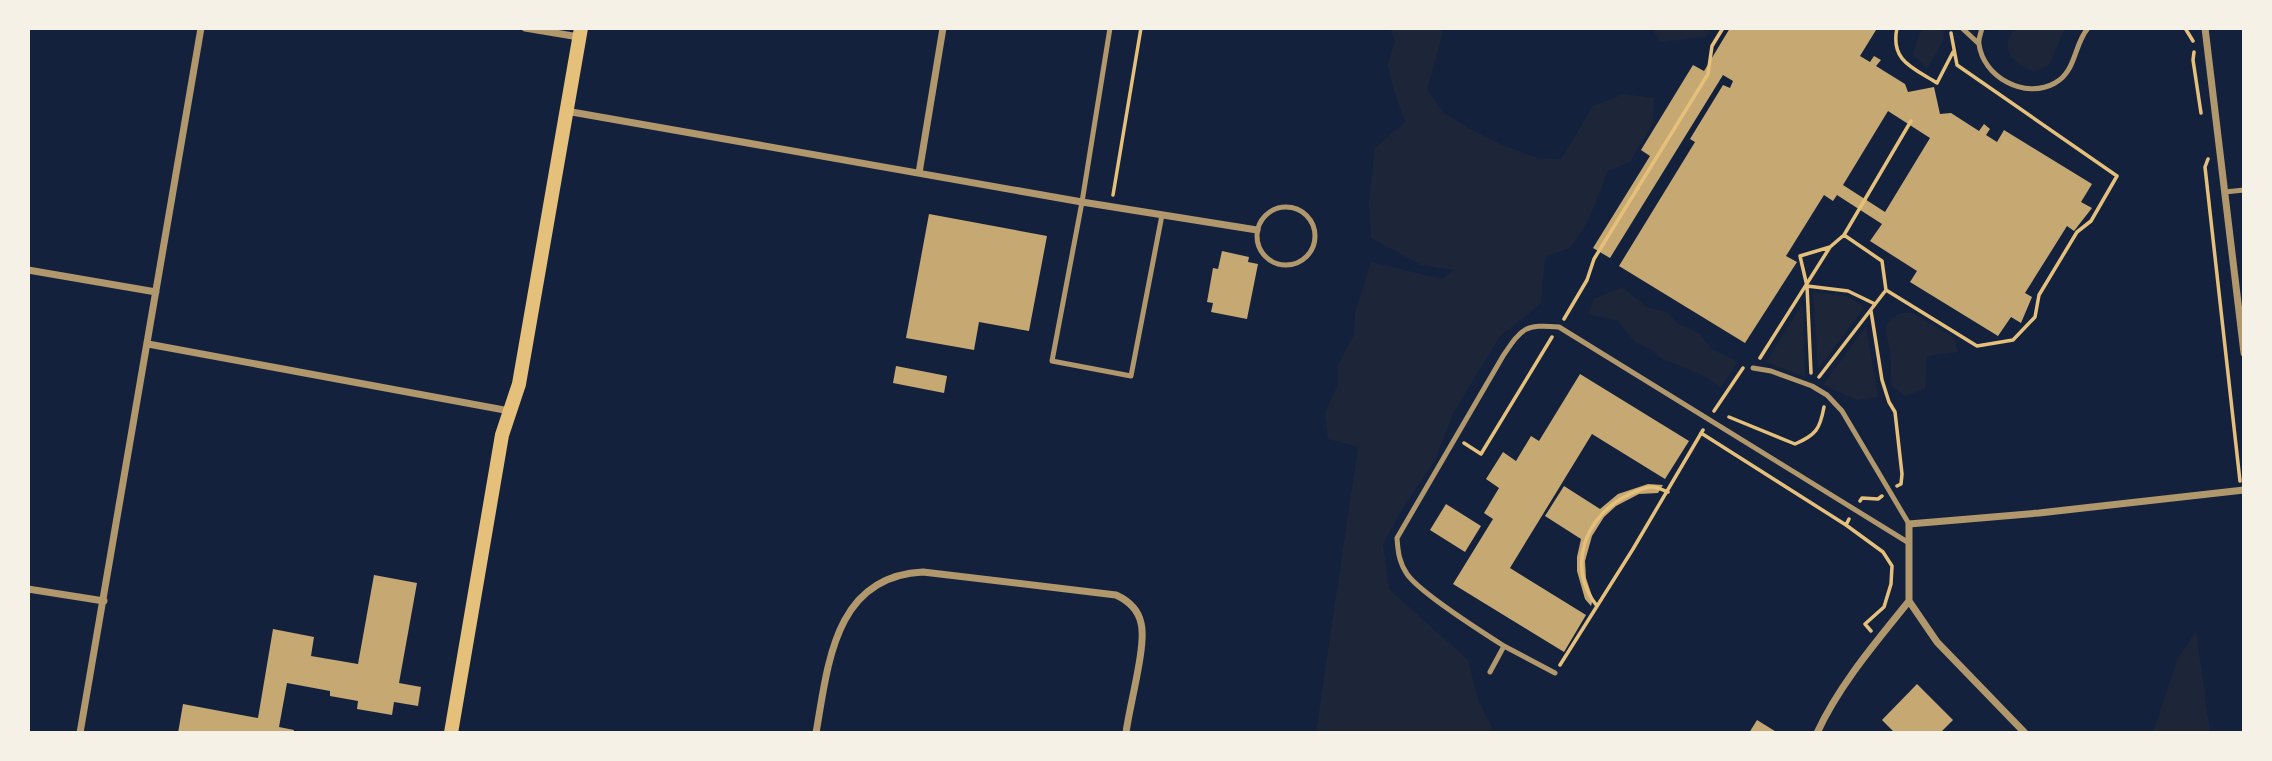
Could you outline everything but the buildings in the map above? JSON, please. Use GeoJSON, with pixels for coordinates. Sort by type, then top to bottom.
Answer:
{"type":"FeatureCollection","features":[{"type":"Feature","properties":{"kind":"main road"},"geometry":{"type":"LineString","coordinates":[[452,733],[502,435],[519,384],[581,33]]}},
{"type":"Feature","properties":{"kind":"street"},"geometry":{"type":"LineString","coordinates":[[80,733],[201,28]]}},
{"type":"Feature","properties":{"kind":"street"},"geometry":{"type":"LineString","coordinates":[[525,28],[581,33]]}},
{"type":"Feature","properties":{"kind":"street"},"geometry":{"type":"LineString","coordinates":[[919,173],[943,28]]}},
{"type":"Feature","properties":{"kind":"street"},"geometry":{"type":"LineString","coordinates":[[2205,28],[2244,354]]}},
{"type":"Feature","properties":{"kind":"street"},"geometry":{"type":"LineString","coordinates":[[566,111],[1082,202],[1257,230]]}},
{"type":"Feature","properties":{"kind":"street"},"geometry":{"type":"LineString","coordinates":[[28,270],[156,292]]}},
{"type":"Feature","properties":{"kind":"street"},"geometry":{"type":"LineString","coordinates":[[148,344],[510,411]]}},
{"type":"Feature","properties":{"kind":"street"},"geometry":{"type":"LineString","coordinates":[[2025,733],[1937,642],[1909,601],[1909,524],[2039,513],[2243,490]]}},
{"type":"Feature","properties":{"kind":"street"},"geometry":{"type":"LineString","coordinates":[[816,733],[830,656],[846,616],[864,594],[878,583],[904,572],[923,572],[1116,595],[1127,600],[1137,613],[1142,631],[1126,733]]}},
{"type":"Feature","properties":{"kind":"street"},"geometry":{"type":"LineString","coordinates":[[28,589],[104,601]]}},
{"type":"Feature","properties":{"kind":"street"},"geometry":{"type":"LineString","coordinates":[[1817,733],[1824,718],[1869,651],[1909,601]]}},
{"type":"Feature","properties":{"kind":"lane"},"geometry":{"type":"LineString","coordinates":[[1110,28],[1082,202],[1052,360],[1130,376],[1162,215]]}},
{"type":"Feature","properties":{"kind":"lane"},"geometry":{"type":"LineString","coordinates":[[1962,28],[1978,43],[1987,66],[1998,76],[2009,85],[2032,89],[2055,83],[2071,67],[2080,37],[2088,28]]}},
{"type":"Feature","properties":{"kind":"lane"},"geometry":{"type":"LineString","coordinates":[[1978,43],[1982,28]]}},
{"type":"Feature","properties":{"kind":"lane"},"geometry":{"type":"LineString","coordinates":[[2225,192],[2244,190]]}},
{"type":"Feature","properties":{"kind":"lane"},"geometry":{"type":"LineString","coordinates":[[1283,206],[1300,211],[1313,224],[1314,242],[1305,258],[1289,265],[1271,261],[1259,248],[1257,230],[1266,214],[1283,206]]}},
{"type":"Feature","properties":{"kind":"lane"},"geometry":{"type":"LineString","coordinates":[[1555,673],[1504,646],[1423,589],[1408,576],[1398,558],[1397,538],[1455,437],[1516,337],[1533,325],[1559,327],[1909,543]]}},
{"type":"Feature","properties":{"kind":"lane"},"geometry":{"type":"LineString","coordinates":[[1753,368],[1771,371],[1812,386],[1827,395],[1842,411],[1909,524]]}},
{"type":"Feature","properties":{"kind":"lane"},"geometry":{"type":"LineString","coordinates":[[1490,672],[1504,646]]}},
{"type":"Feature","properties":{"kind":"path"},"geometry":{"type":"LineString","coordinates":[[1111,206],[1141,28]]}},
{"type":"Feature","properties":{"kind":"path"},"geometry":{"type":"LineString","coordinates":[[1455,437],[1481,454],[1587,280],[1594,258],[1707,74],[1712,46],[1723,28]]}},
{"type":"Feature","properties":{"kind":"path"},"geometry":{"type":"LineString","coordinates":[[1897,28],[1894,42],[1897,53],[1905,63],[1937,83],[1954,50]]}},
{"type":"Feature","properties":{"kind":"path"},"geometry":{"type":"LineString","coordinates":[[1886,290],[1977,346],[2013,340],[2035,317],[2039,295],[2077,232],[2091,221],[2118,176],[1957,65],[1950,28]]}},
{"type":"Feature","properties":{"kind":"path"},"geometry":{"type":"LineString","coordinates":[[2185,28],[2191,34],[2194,44],[2193,60],[2202,122]]}},
{"type":"Feature","properties":{"kind":"path"},"geometry":{"type":"LineString","coordinates":[[1721,403],[1743,368],[1753,368],[1830,247],[1844,235],[1911,121]]}},
{"type":"Feature","properties":{"kind":"path"},"geometry":{"type":"LineString","coordinates":[[2206,147],[2208,159],[2204,167],[2243,490]]}},
{"type":"Feature","properties":{"kind":"path"},"geometry":{"type":"LineString","coordinates":[[1812,386],[1886,290],[1882,261],[1844,235]]}},
{"type":"Feature","properties":{"kind":"path"},"geometry":{"type":"LineString","coordinates":[[1812,386],[1807,286],[1800,256],[1830,247]]}},
{"type":"Feature","properties":{"kind":"path"},"geometry":{"type":"LineString","coordinates":[[1807,286],[1848,291],[1875,304]]}},
{"type":"Feature","properties":{"kind":"path"},"geometry":{"type":"LineString","coordinates":[[1726,416],[1795,443],[1809,438],[1821,425],[1827,395]]}},
{"type":"Feature","properties":{"kind":"path"},"geometry":{"type":"LineString","coordinates":[[1555,673],[1668,492],[1708,420]]}},
{"type":"Feature","properties":{"kind":"path"},"geometry":{"type":"LineString","coordinates":[[1701,433],[1846,525]]}},
{"type":"Feature","properties":{"kind":"path"},"geometry":{"type":"LineString","coordinates":[[1597,606],[1587,593],[1582,559],[1586,538],[1597,518],[1607,508],[1640,489],[1653,487],[1668,492]]}},
{"type":"Feature","properties":{"kind":"shaded area"},"geometry":{"type":"Polygon","coordinates":[[[1390,28],[1444,28],[1427,90],[1444,113],[1500,144],[1537,158],[1561,159],[1593,106],[1624,94],[1654,98],[1653,123],[1630,162],[1608,171],[1588,221],[1570,248],[1545,257],[1541,304],[1500,336],[1454,412],[1435,460],[1404,506],[1383,544],[1389,589],[1468,660],[1478,700],[1492,728],[1490,733],[1316,733],[1358,447],[1328,439],[1325,413],[1338,384],[1337,366],[1354,335],[1355,313],[1371,262],[1442,279],[1453,270],[1421,265],[1371,238],[1369,200],[1375,148],[1405,122],[1388,64],[1395,41],[1390,28]]]}},
{"type":"Feature","properties":{"kind":"shaded area"},"geometry":{"type":"Polygon","coordinates":[[[1651,28],[1711,28],[1706,37],[1661,42],[1651,28]]]}},
{"type":"Feature","properties":{"kind":"shaded area"},"geometry":{"type":"Polygon","coordinates":[[[1926,28],[1943,28],[1944,39],[1927,69],[1913,54],[1920,33],[1926,28]]]}},
{"type":"Feature","properties":{"kind":"shaded area"},"geometry":{"type":"Polygon","coordinates":[[[2015,28],[2065,28],[2049,65],[2034,71],[2014,60],[2008,49],[2008,42],[2015,28]]]}},
{"type":"Feature","properties":{"kind":"shaded area"},"geometry":{"type":"Polygon","coordinates":[[[1622,287],[1648,308],[1667,312],[1678,324],[1699,333],[1712,349],[1738,362],[1720,388],[1705,376],[1661,358],[1635,342],[1618,321],[1588,314],[1594,299],[1622,287]]]}},
{"type":"Feature","properties":{"kind":"shaded area"},"geometry":{"type":"Polygon","coordinates":[[[1813,292],[1847,296],[1865,307],[1818,369],[1813,292]]]}},
{"type":"Feature","properties":{"kind":"shaded area"},"geometry":{"type":"Polygon","coordinates":[[[1803,303],[1805,377],[1766,362],[1803,303]]]}},
{"type":"Feature","properties":{"kind":"shaded area"},"geometry":{"type":"Polygon","coordinates":[[[1901,313],[1912,313],[1954,338],[1958,352],[1927,356],[1925,389],[1905,396],[1892,386],[1886,334],[1887,325],[1901,313]]]}},
{"type":"Feature","properties":{"kind":"shaded area"},"geometry":{"type":"Polygon","coordinates":[[[1866,326],[1878,397],[1857,400],[1823,385],[1866,326]]]}},
{"type":"Feature","properties":{"kind":"shaded area"},"geometry":{"type":"Polygon","coordinates":[[[2196,631],[2210,733],[2153,733],[2177,660],[2196,631]]]}}]}
